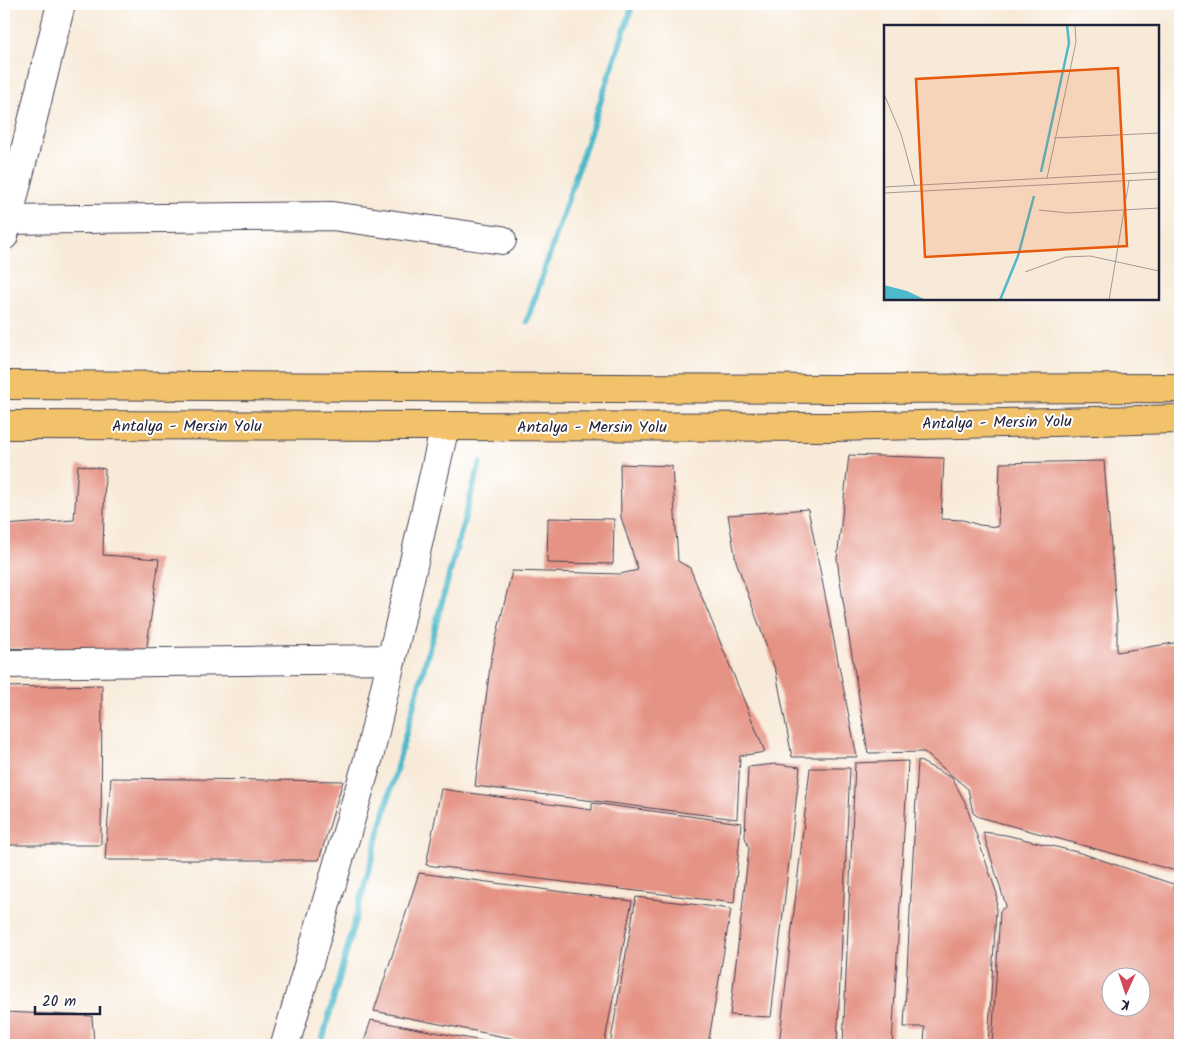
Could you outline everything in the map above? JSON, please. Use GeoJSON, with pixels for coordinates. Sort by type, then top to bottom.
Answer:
{"type":"FeatureCollection","features":[{"type":"Feature","properties":{"kind":"highway","name":"Antalya - Mersin Yolu"},"geometry":{"type":"LineString","coordinates":[[4,385],[834,389],[1180,388]]}},
{"type":"Feature","properties":{"kind":"highway","name":"Antalya - Mersin Yolu"},"geometry":{"type":"LineString","coordinates":[[4,425],[835,427],[1180,419]]}},
{"type":"Feature","properties":{"kind":"street"},"geometry":{"type":"LineString","coordinates":[[61,4],[5,226],[332,216],[502,240]]}},
{"type":"Feature","properties":{"kind":"street"},"geometry":{"type":"LineString","coordinates":[[285,1045],[370,752],[444,426]]}},
{"type":"Feature","properties":{"kind":"street"},"geometry":{"type":"LineString","coordinates":[[4,664],[392,659]]}},
{"type":"Feature","properties":{"kind":"building"},"geometry":{"type":"Polygon","coordinates":[[[849,455],[944,458],[941,519],[963,520],[979,525],[998,527],[1000,463],[1104,461],[1117,620],[1117,652],[1180,642],[1180,872],[979,817],[973,813],[968,789],[924,752],[868,753],[837,559],[849,455]]]}},
{"type":"Feature","properties":{"kind":"building"},"geometry":{"type":"Polygon","coordinates":[[[620,464],[672,466],[678,561],[690,568],[765,752],[740,756],[737,819],[475,786],[491,659],[512,571],[620,574],[638,570],[621,517],[620,464]]]}},
{"type":"Feature","properties":{"kind":"building"},"geometry":{"type":"Polygon","coordinates":[[[78,465],[105,469],[103,555],[159,559],[146,653],[4,648],[4,525],[74,520],[78,465]]]}},
{"type":"Feature","properties":{"kind":"building"},"geometry":{"type":"Polygon","coordinates":[[[808,509],[857,757],[792,757],[776,672],[736,561],[728,515],[808,509]]]}},
{"type":"Feature","properties":{"kind":"building"},"geometry":{"type":"Polygon","coordinates":[[[548,518],[614,519],[613,564],[547,563],[548,518]]]}},
{"type":"Feature","properties":{"kind":"building"},"geometry":{"type":"Polygon","coordinates":[[[102,685],[101,845],[4,845],[4,687],[102,685]]]}},
{"type":"Feature","properties":{"kind":"building"},"geometry":{"type":"Polygon","coordinates":[[[918,760],[952,778],[965,802],[997,894],[988,1045],[924,1045],[925,1027],[904,1027],[918,760]]]}},
{"type":"Feature","properties":{"kind":"building"},"geometry":{"type":"Polygon","coordinates":[[[908,761],[892,1045],[843,1045],[855,763],[908,761]]]}},
{"type":"Feature","properties":{"kind":"building"},"geometry":{"type":"Polygon","coordinates":[[[776,764],[800,767],[771,1017],[730,1015],[749,848],[745,837],[748,767],[776,764]]]}},
{"type":"Feature","properties":{"kind":"building"},"geometry":{"type":"Polygon","coordinates":[[[810,768],[850,768],[837,1045],[779,1045],[810,768]]]}},
{"type":"Feature","properties":{"kind":"building"},"geometry":{"type":"Polygon","coordinates":[[[111,778],[343,781],[319,860],[105,860],[111,778]]]}},
{"type":"Feature","properties":{"kind":"building"},"geometry":{"type":"Polygon","coordinates":[[[441,789],[592,810],[592,803],[741,823],[734,903],[426,865],[441,789]]]}},
{"type":"Feature","properties":{"kind":"building"},"geometry":{"type":"Polygon","coordinates":[[[983,832],[1006,835],[1081,853],[1173,884],[1177,895],[1180,896],[1180,1045],[992,1045],[1000,911],[1006,906],[983,832]]]}},
{"type":"Feature","properties":{"kind":"building"},"geometry":{"type":"Polygon","coordinates":[[[419,873],[632,901],[604,1045],[545,1045],[374,1011],[419,873]]]}},
{"type":"Feature","properties":{"kind":"building"},"geometry":{"type":"Polygon","coordinates":[[[636,897],[731,909],[708,1045],[610,1045],[636,897]]]}},
{"type":"Feature","properties":{"kind":"building"},"geometry":{"type":"Polygon","coordinates":[[[4,1012],[92,1016],[94,1045],[4,1045],[4,1012]]]}},
{"type":"Feature","properties":{"kind":"building"},"geometry":{"type":"Polygon","coordinates":[[[371,1020],[498,1044],[498,1045],[363,1045],[371,1020]]]}},
{"type":"Feature","properties":{"kind":"waterway"},"geometry":{"type":"LineString","coordinates":[[527,322],[633,4]]}},
{"type":"Feature","properties":{"kind":"waterway"},"geometry":{"type":"LineString","coordinates":[[321,1045],[480,462]]}}]}
